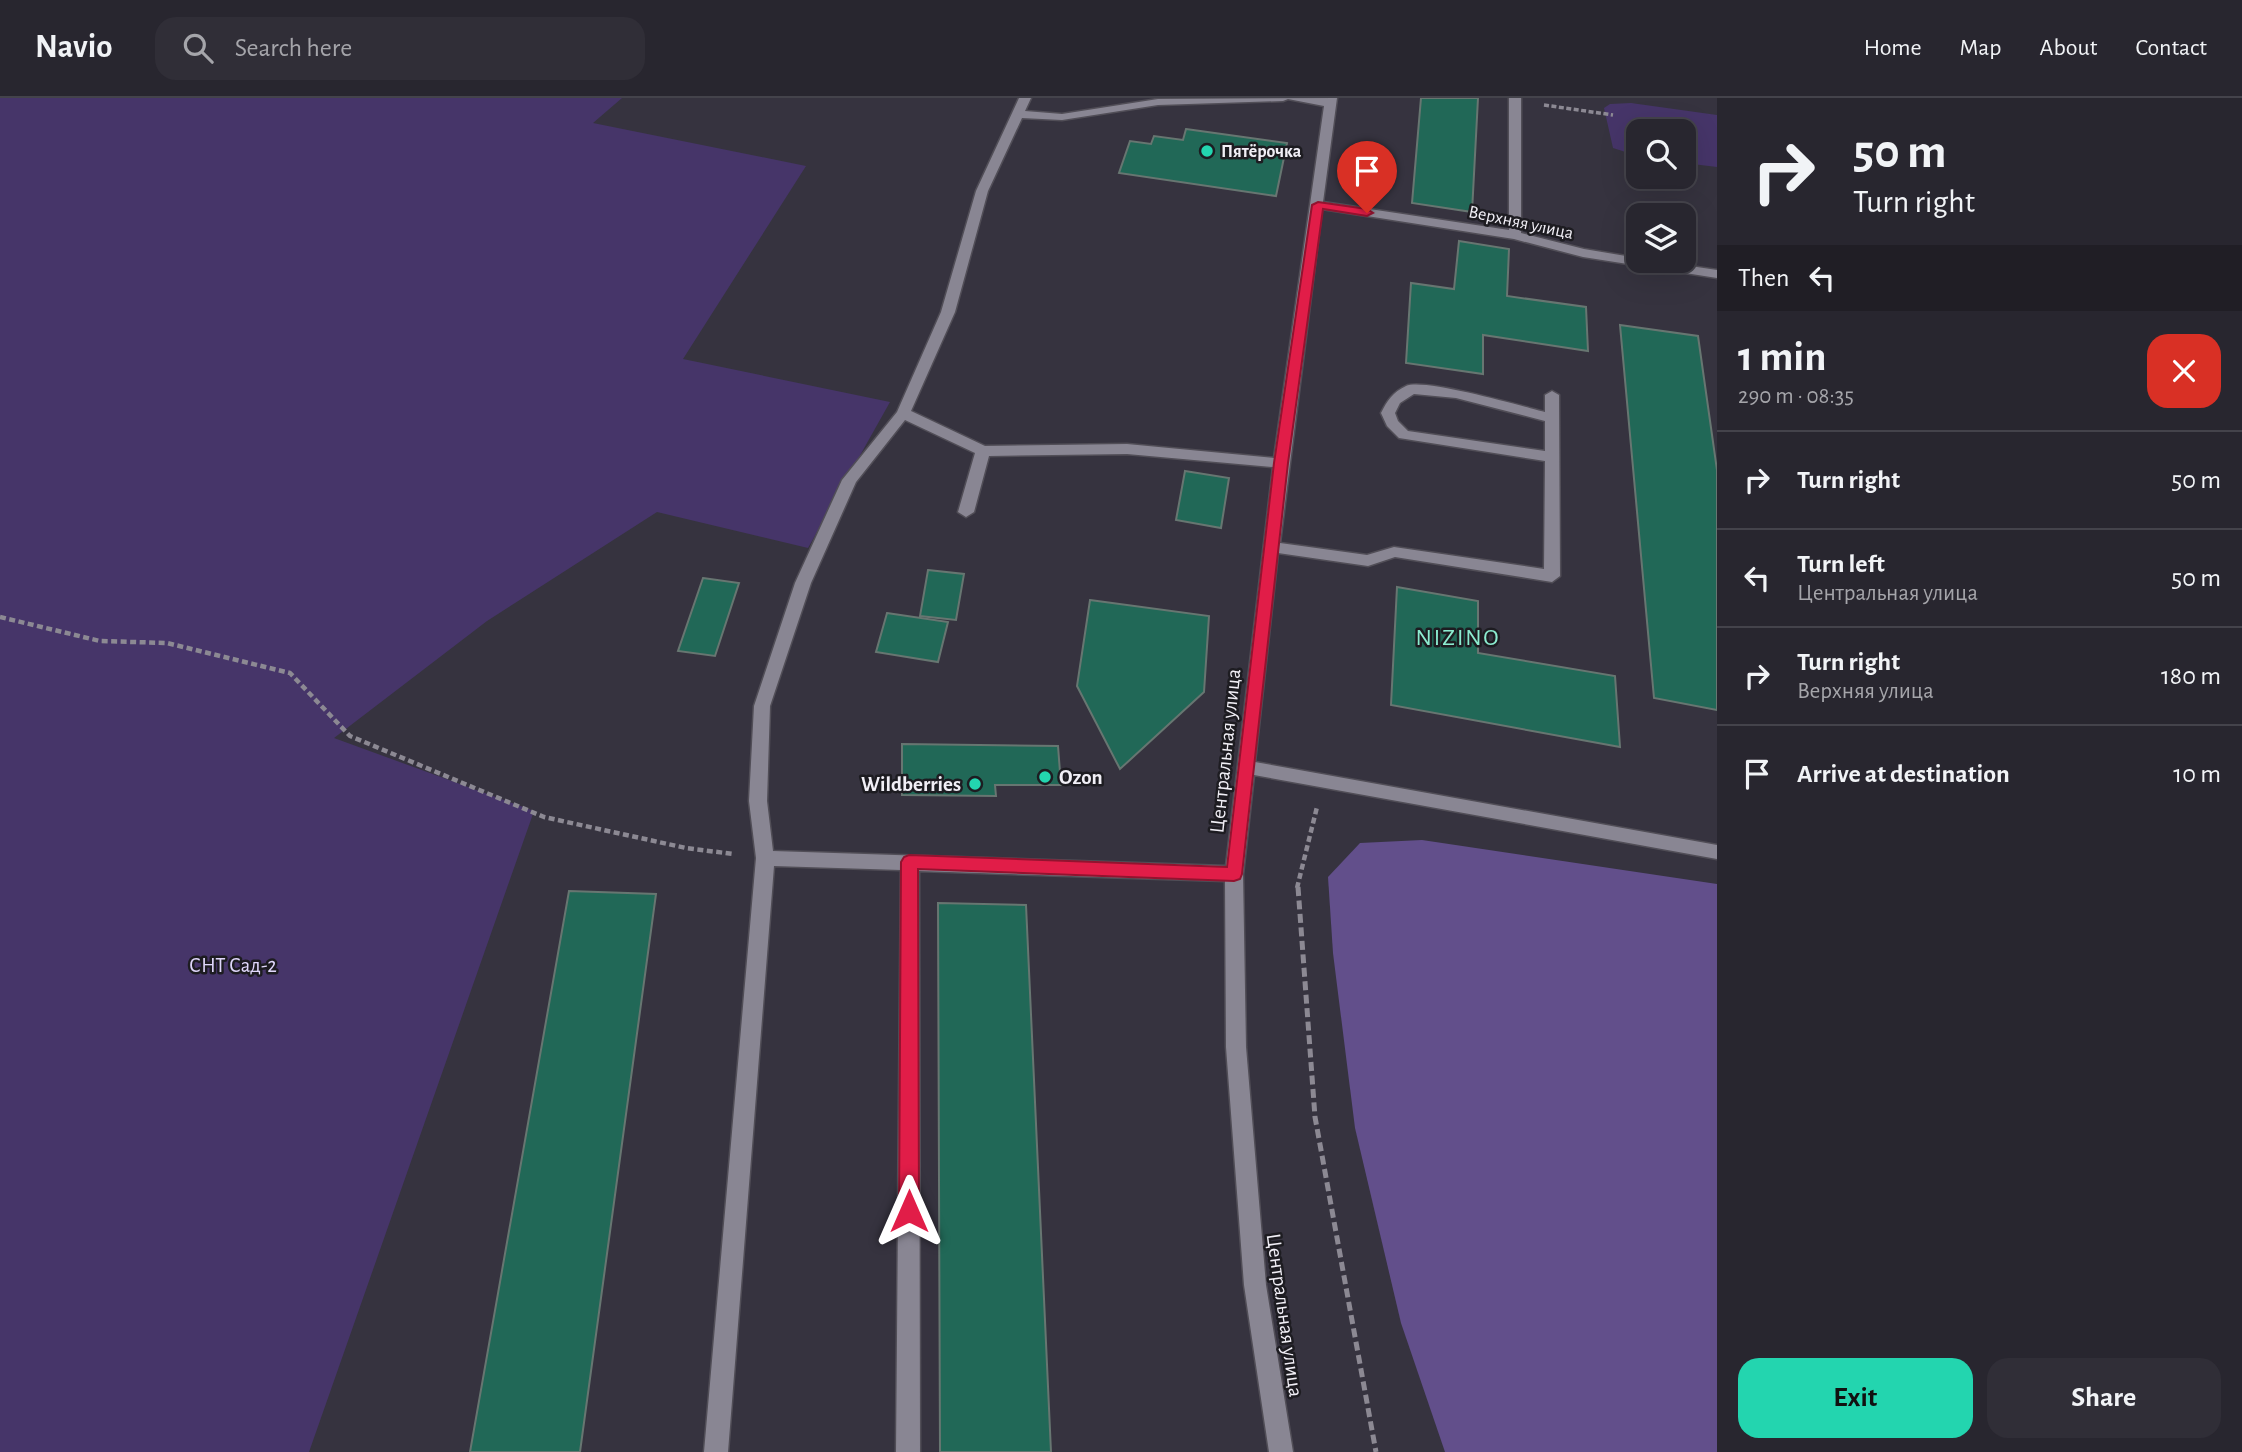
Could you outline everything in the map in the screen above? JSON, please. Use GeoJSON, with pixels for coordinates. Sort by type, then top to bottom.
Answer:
{"type":"FeatureCollection","features":[{"type":"Feature","properties":{"kind":"street"},"geometry":{"type":"LineString","coordinates":[[716,1452],[765,858],[758,801],[762,706],[803,583],[849,480],[903,412],[948,312],[982,191],[1024,98]]}},
{"type":"Feature","properties":{"kind":"street"},"geometry":{"type":"LineString","coordinates":[[1018,114],[1062,117],[1158,102],[1283,98]]}},
{"type":"Feature","properties":{"kind":"street"},"geometry":{"type":"LineString","coordinates":[[1293,98],[1330,100]]}},
{"type":"Feature","properties":{"kind":"street"},"geometry":{"type":"LineString","coordinates":[[1515,99],[1515,235]]}},
{"type":"Feature","properties":{"kind":"street","name":"Центральная улица"},"geometry":{"type":"LineString","coordinates":[[1281,1452],[1255,1285],[1236,1047],[1234,874],[1281,463],[1318,205],[1330,100]]}},
{"type":"Feature","properties":{"kind":"street","name":"Верхняя улица"},"geometry":{"type":"LineString","coordinates":[[1318,205],[1515,235],[1583,253],[1717,274]]}},
{"type":"Feature","properties":{"kind":"street"},"geometry":{"type":"LineString","coordinates":[[1552,418],[1456,394],[1411,389],[1394,400],[1388,413],[1392,423],[1404,435],[1552,457]]}},
{"type":"Feature","properties":{"kind":"street"},"geometry":{"type":"LineString","coordinates":[[1271,547],[1368,561],[1394,552],[1552,576],[1552,395]]}},
{"type":"Feature","properties":{"kind":"street"},"geometry":{"type":"LineString","coordinates":[[903,412],[983,451],[1127,449],[1281,463]]}},
{"type":"Feature","properties":{"kind":"street"},"geometry":{"type":"LineString","coordinates":[[966,512],[983,451]]}},
{"type":"Feature","properties":{"kind":"street"},"geometry":{"type":"LineString","coordinates":[[1245,767],[1325,779],[1717,852]]}},
{"type":"Feature","properties":{"kind":"street"},"geometry":{"type":"LineString","coordinates":[[765,858],[1234,874]]}},
{"type":"Feature","properties":{"kind":"street"},"geometry":{"type":"LineString","coordinates":[[908,1452],[909,862]]}},
{"type":"Feature","properties":{"kind":"path"},"geometry":{"type":"LineString","coordinates":[[1515,99],[1614,115]]}},
{"type":"Feature","properties":{"kind":"path"},"geometry":{"type":"LineString","coordinates":[[0,617],[100,641],[167,643],[290,673],[350,736],[544,817],[686,848],[765,858]]}},
{"type":"Feature","properties":{"kind":"path"},"geometry":{"type":"LineString","coordinates":[[1325,779],[1297,890],[1315,1117],[1376,1452]]}},
{"type":"Feature","properties":{"kind":"green space","name":"СНТ Сад-2"},"geometry":{"type":"Polygon","coordinates":[[[0,98],[622,98],[593,123],[806,166],[683,359],[890,402],[808,548],[657,512],[487,621],[334,738],[534,811],[309,1452],[0,1452],[0,98]]]}},
{"type":"Feature","properties":{"kind":"green space"},"geometry":{"type":"Polygon","coordinates":[[[1631,103],[1717,115],[1717,167],[1696,164],[1696,119],[1626,119],[1626,152],[1613,148],[1604,108],[1610,104],[1631,103]]]}},
{"type":"Feature","properties":{"kind":"shaded area"},"geometry":{"type":"Polygon","coordinates":[[[1422,840],[1717,884],[1717,1452],[1445,1452],[1401,1323],[1355,1128],[1333,953],[1328,877],[1360,843],[1422,840]]]}},
{"type":"Feature","properties":{"kind":"building"},"geometry":{"type":"Polygon","coordinates":[[[1421,98],[1478,98],[1472,212],[1412,203],[1421,98]]]}},
{"type":"Feature","properties":{"kind":"building"},"geometry":{"type":"Polygon","coordinates":[[[1186,129],[1287,143],[1276,196],[1119,173],[1130,141],[1151,144],[1154,136],[1183,140],[1186,129]]]}},
{"type":"Feature","properties":{"kind":"building"},"geometry":{"type":"Polygon","coordinates":[[[1459,241],[1509,249],[1507,296],[1586,307],[1588,351],[1483,335],[1483,374],[1406,363],[1411,283],[1454,289],[1459,241]]]}},
{"type":"Feature","properties":{"kind":"building"},"geometry":{"type":"Polygon","coordinates":[[[1620,325],[1698,336],[1717,470],[1717,710],[1654,698],[1620,325]]]}},
{"type":"Feature","properties":{"kind":"building"},"geometry":{"type":"Polygon","coordinates":[[[1185,471],[1229,478],[1221,528],[1176,520],[1185,471]]]}},
{"type":"Feature","properties":{"kind":"building"},"geometry":{"type":"Polygon","coordinates":[[[928,570],[964,574],[956,620],[920,616],[928,570]]]}},
{"type":"Feature","properties":{"kind":"building"},"geometry":{"type":"Polygon","coordinates":[[[703,578],[739,583],[715,656],[678,651],[703,578]]]}},
{"type":"Feature","properties":{"kind":"building"},"geometry":{"type":"Polygon","coordinates":[[[1397,587],[1478,601],[1478,653],[1615,676],[1620,747],[1391,705],[1397,587]]]}},
{"type":"Feature","properties":{"kind":"building"},"geometry":{"type":"Polygon","coordinates":[[[1090,600],[1209,616],[1204,692],[1120,769],[1077,686],[1090,600]]]}},
{"type":"Feature","properties":{"kind":"building"},"geometry":{"type":"Polygon","coordinates":[[[887,613],[948,622],[938,662],[876,652],[887,613]]]}},
{"type":"Feature","properties":{"kind":"building"},"geometry":{"type":"Polygon","coordinates":[[[902,744],[1058,746],[1061,785],[995,785],[996,796],[902,795],[902,744]]]}},
{"type":"Feature","properties":{"kind":"building"},"geometry":{"type":"Polygon","coordinates":[[[569,891],[656,894],[580,1452],[470,1452],[569,891]]]}},
{"type":"Feature","properties":{"kind":"building"},"geometry":{"type":"Polygon","coordinates":[[[938,903],[1026,905],[1051,1452],[940,1452],[938,903]]]}},
{"type":"Feature","properties":{"kind":"place","name":"Пятёрочка"},"geometry":{"type":"Point","coordinates":[1207,151]}},
{"type":"Feature","properties":{"kind":"place","name":"Ozon"},"geometry":{"type":"Point","coordinates":[1045,777]}},
{"type":"Feature","properties":{"kind":"place","name":"Wildberries"},"geometry":{"type":"Point","coordinates":[975,784]}},
{"type":"Feature","properties":{"kind":"district","name":"NIZINO"},"geometry":{"type":"Point","coordinates":[1458,637]}},
{"type":"Feature","properties":{"kind":"route"},"geometry":{"type":"LineString","coordinates":[[909,1211],[909,862],[1234,874],[1281,463],[1318,205],[1367,213]]}}]}
